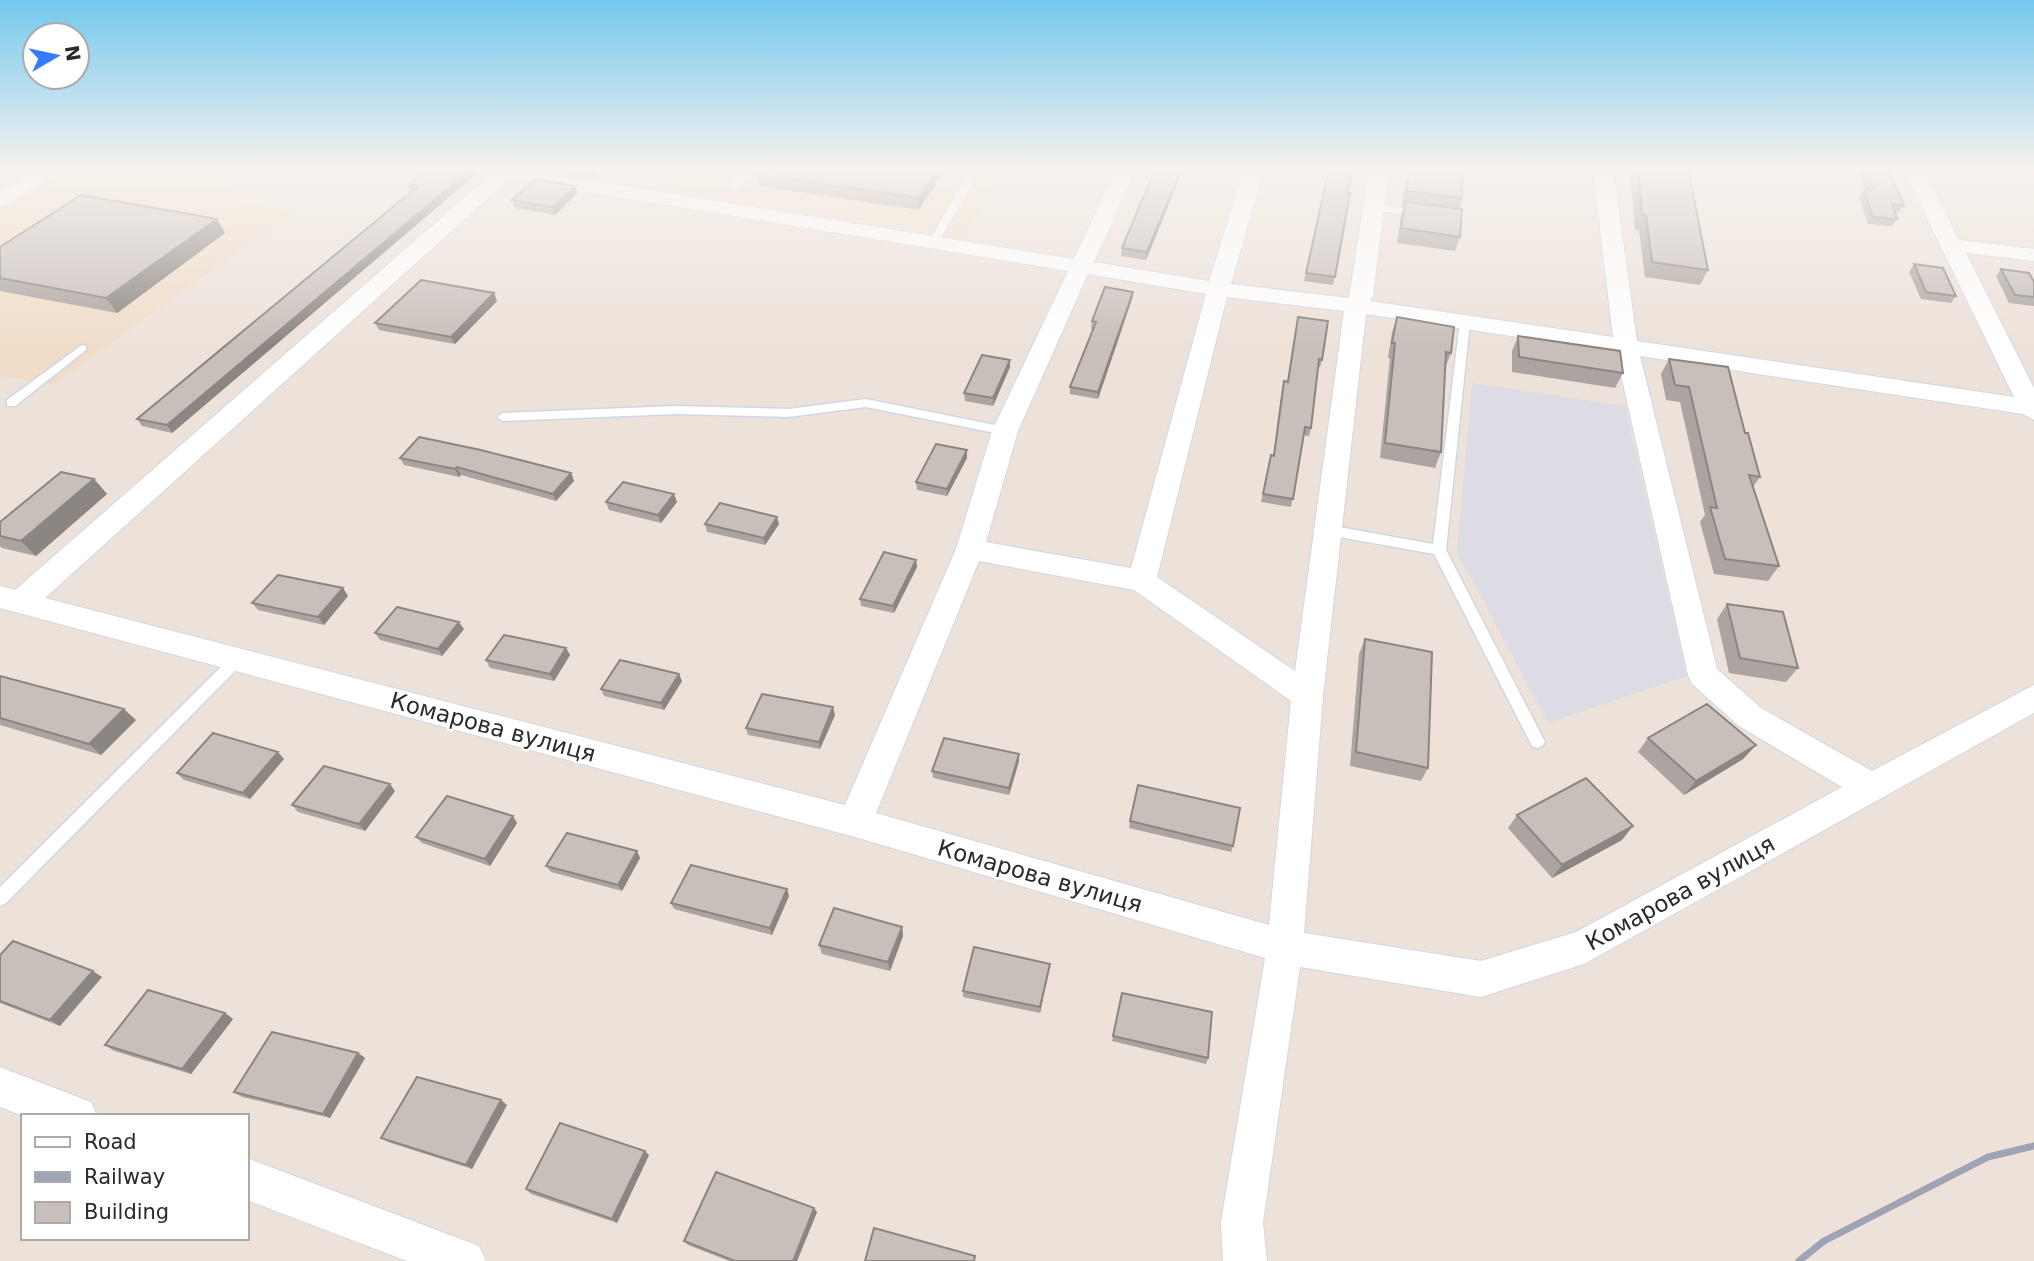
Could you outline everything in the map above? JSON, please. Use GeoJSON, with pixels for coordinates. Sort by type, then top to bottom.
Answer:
{"type":"FeatureCollection","features":[{"type":"Feature","properties":{"kind":"street"},"geometry":{"type":"LineString","coordinates":[[10,600],[433,228]]}},
{"type":"Feature","properties":{"kind":"street"},"geometry":{"type":"LineString","coordinates":[[848,228],[1218,289],[1356,306],[2033,409]]}},
{"type":"Feature","properties":{"kind":"street"},"geometry":{"type":"LineString","coordinates":[[855,822],[970,549],[1005,431],[1100,228]]}},
{"type":"Feature","properties":{"kind":"street"},"geometry":{"type":"LineString","coordinates":[[1142,581],[1236,228]]}},
{"type":"Feature","properties":{"kind":"street"},"geometry":{"type":"LineString","coordinates":[[1245,1261],[1242,1222],[1285,947],[1307,696],[1356,306],[1362,295],[1371,228]]}},
{"type":"Feature","properties":{"kind":"street"},"geometry":{"type":"LineString","coordinates":[[1611,228],[1626,346],[1703,675],[1750,717],[1872,788]]}},
{"type":"Feature","properties":{"kind":"street"},"geometry":{"type":"LineString","coordinates":[[1942,228],[2033,409]]}},
{"type":"Feature","properties":{"kind":"street"},"geometry":{"type":"LineString","coordinates":[[1951,246],[2034,255]]}},
{"type":"Feature","properties":{"kind":"street"},"geometry":{"type":"LineString","coordinates":[[970,549],[1142,581],[1307,696]]}},
{"type":"Feature","properties":{"kind":"street","name":"Комарова вулиця"},"geometry":{"type":"LineString","coordinates":[[10,600],[855,822],[1285,947],[1481,979],[1584,947],[2034,698]]}},
{"type":"Feature","properties":{"kind":"street"},"geometry":{"type":"LineString","coordinates":[[0,1087],[72,1114]]}},
{"type":"Feature","properties":{"kind":"street"},"geometry":{"type":"LineString","coordinates":[[248,1180],[464,1261]]}},
{"type":"Feature","properties":{"kind":"lane"},"geometry":{"type":"LineString","coordinates":[[934,242],[942,228]]}},
{"type":"Feature","properties":{"kind":"lane"},"geometry":{"type":"LineString","coordinates":[[1465,323],[1439,550],[1537,742]]}},
{"type":"Feature","properties":{"kind":"lane"},"geometry":{"type":"LineString","coordinates":[[10,403],[82,348]]}},
{"type":"Feature","properties":{"kind":"lane"},"geometry":{"type":"LineString","coordinates":[[503,417],[676,410],[788,413],[866,403],[1005,431]]}},
{"type":"Feature","properties":{"kind":"lane"},"geometry":{"type":"LineString","coordinates":[[1328,530],[1439,550]]}},
{"type":"Feature","properties":{"kind":"lane"},"geometry":{"type":"LineString","coordinates":[[0,898],[238,659]]}},
{"type":"Feature","properties":{"kind":"shaded area"},"geometry":{"type":"Polygon","coordinates":[[[0,228],[271,228],[53,385],[0,376],[0,228]]]}},
{"type":"Feature","properties":{"kind":"shaded area"},"geometry":{"type":"Polygon","coordinates":[[[915,228],[968,228],[963,235],[915,228]]]}},
{"type":"Feature","properties":{"kind":"shaded area"},"geometry":{"type":"Polygon","coordinates":[[[1472,383],[1625,406],[1687,676],[1548,723],[1457,552],[1472,383]]]}},
{"type":"Feature","properties":{"kind":"building"},"geometry":{"type":"Polygon","coordinates":[[[30,228],[205,228],[106,298],[0,278],[0,247],[30,228]]]}},
{"type":"Feature","properties":{"kind":"building"},"geometry":{"type":"Polygon","coordinates":[[[368,228],[401,228],[167,425],[137,419],[368,228]]]}},
{"type":"Feature","properties":{"kind":"building"},"geometry":{"type":"Polygon","coordinates":[[[1130,228],[1157,228],[1147,252],[1122,248],[1130,228]]]}},
{"type":"Feature","properties":{"kind":"building"},"geometry":{"type":"Polygon","coordinates":[[[1316,228],[1344,228],[1335,277],[1306,273],[1316,228]]]}},
{"type":"Feature","properties":{"kind":"building"},"geometry":{"type":"Polygon","coordinates":[[[1401,228],[1461,228],[1460,237],[1401,228]]]}},
{"type":"Feature","properties":{"kind":"building"},"geometry":{"type":"Polygon","coordinates":[[[1648,228],[1700,228],[1708,270],[1652,262],[1648,228]]]}},
{"type":"Feature","properties":{"kind":"building"},"geometry":{"type":"Polygon","coordinates":[[[1914,264],[1943,268],[1956,296],[1926,292],[1914,264]]]}},
{"type":"Feature","properties":{"kind":"building"},"geometry":{"type":"Polygon","coordinates":[[[2001,269],[2029,273],[2034,282],[2034,297],[2015,295],[2001,269]]]}},
{"type":"Feature","properties":{"kind":"building"},"geometry":{"type":"Polygon","coordinates":[[[421,280],[494,293],[451,337],[375,323],[421,280]]]}},
{"type":"Feature","properties":{"kind":"building"},"geometry":{"type":"Polygon","coordinates":[[[1105,287],[1133,292],[1098,392],[1070,387],[1096,322],[1092,321],[1105,287]]]}},
{"type":"Feature","properties":{"kind":"building"},"geometry":{"type":"Polygon","coordinates":[[[1298,317],[1328,321],[1322,360],[1319,359],[1311,428],[1305,427],[1293,499],[1263,494],[1271,455],[1274,456],[1284,381],[1288,382],[1298,317]]]}},
{"type":"Feature","properties":{"kind":"building"},"geometry":{"type":"Polygon","coordinates":[[[1397,317],[1454,327],[1451,353],[1446,352],[1441,452],[1385,443],[1395,343],[1392,343],[1397,317]]]}},
{"type":"Feature","properties":{"kind":"building"},"geometry":{"type":"Polygon","coordinates":[[[1518,336],[1620,351],[1623,373],[1519,357],[1518,336]]]}},
{"type":"Feature","properties":{"kind":"building"},"geometry":{"type":"Polygon","coordinates":[[[982,355],[1010,360],[993,398],[964,393],[982,355]]]}},
{"type":"Feature","properties":{"kind":"building"},"geometry":{"type":"Polygon","coordinates":[[[1669,359],[1728,367],[1745,433],[1748,433],[1760,477],[1749,475],[1779,566],[1725,559],[1710,507],[1717,508],[1689,387],[1675,385],[1669,359]]]}},
{"type":"Feature","properties":{"kind":"building"},"geometry":{"type":"Polygon","coordinates":[[[419,437],[571,473],[553,494],[457,467],[455,469],[400,458],[419,437]]]}},
{"type":"Feature","properties":{"kind":"building"},"geometry":{"type":"Polygon","coordinates":[[[936,444],[967,450],[947,489],[916,482],[936,444]]]}},
{"type":"Feature","properties":{"kind":"building"},"geometry":{"type":"Polygon","coordinates":[[[61,472],[94,479],[21,541],[0,536],[0,522],[61,472]]]}},
{"type":"Feature","properties":{"kind":"building"},"geometry":{"type":"Polygon","coordinates":[[[623,482],[674,494],[658,515],[606,502],[623,482]]]}},
{"type":"Feature","properties":{"kind":"building"},"geometry":{"type":"Polygon","coordinates":[[[720,503],[777,517],[764,538],[705,524],[720,503]]]}},
{"type":"Feature","properties":{"kind":"building"},"geometry":{"type":"Polygon","coordinates":[[[884,552],[916,560],[893,606],[860,599],[884,552]]]}},
{"type":"Feature","properties":{"kind":"building"},"geometry":{"type":"Polygon","coordinates":[[[278,575],[343,588],[318,617],[252,603],[278,575]]]}},
{"type":"Feature","properties":{"kind":"building"},"geometry":{"type":"Polygon","coordinates":[[[1727,604],[1783,612],[1798,668],[1740,658],[1727,604]]]}},
{"type":"Feature","properties":{"kind":"building"},"geometry":{"type":"Polygon","coordinates":[[[397,607],[459,622],[438,649],[375,633],[397,607]]]}},
{"type":"Feature","properties":{"kind":"building"},"geometry":{"type":"Polygon","coordinates":[[[504,635],[566,648],[550,674],[486,660],[504,635]]]}},
{"type":"Feature","properties":{"kind":"building"},"geometry":{"type":"Polygon","coordinates":[[[1365,639],[1432,652],[1428,768],[1356,752],[1365,639]]]}},
{"type":"Feature","properties":{"kind":"building"},"geometry":{"type":"Polygon","coordinates":[[[620,660],[679,674],[661,703],[601,689],[620,660]]]}},
{"type":"Feature","properties":{"kind":"building"},"geometry":{"type":"Polygon","coordinates":[[[0,676],[124,709],[89,744],[0,718],[0,676]]]}},
{"type":"Feature","properties":{"kind":"building"},"geometry":{"type":"Polygon","coordinates":[[[762,694],[833,707],[819,742],[746,728],[762,694]]]}},
{"type":"Feature","properties":{"kind":"building"},"geometry":{"type":"Polygon","coordinates":[[[1707,704],[1756,745],[1696,781],[1648,738],[1707,704]]]}},
{"type":"Feature","properties":{"kind":"building"},"geometry":{"type":"Polygon","coordinates":[[[213,733],[278,752],[243,793],[177,773],[213,733]]]}},
{"type":"Feature","properties":{"kind":"building"},"geometry":{"type":"Polygon","coordinates":[[[944,738],[1019,754],[1009,788],[932,771],[944,738]]]}},
{"type":"Feature","properties":{"kind":"building"},"geometry":{"type":"Polygon","coordinates":[[[324,766],[390,784],[359,824],[292,805],[324,766]]]}},
{"type":"Feature","properties":{"kind":"building"},"geometry":{"type":"Polygon","coordinates":[[[1586,778],[1633,826],[1562,865],[1517,815],[1586,778]]]}},
{"type":"Feature","properties":{"kind":"building"},"geometry":{"type":"Polygon","coordinates":[[[1138,785],[1240,808],[1233,846],[1130,821],[1138,785]]]}},
{"type":"Feature","properties":{"kind":"building"},"geometry":{"type":"Polygon","coordinates":[[[447,796],[513,816],[485,859],[416,837],[447,796]]]}},
{"type":"Feature","properties":{"kind":"building"},"geometry":{"type":"Polygon","coordinates":[[[567,833],[637,851],[618,885],[546,866],[567,833]]]}},
{"type":"Feature","properties":{"kind":"building"},"geometry":{"type":"Polygon","coordinates":[[[691,865],[787,889],[770,928],[671,903],[691,865]]]}},
{"type":"Feature","properties":{"kind":"building"},"geometry":{"type":"Polygon","coordinates":[[[834,908],[902,927],[888,962],[819,945],[834,908]]]}},
{"type":"Feature","properties":{"kind":"building"},"geometry":{"type":"Polygon","coordinates":[[[13,941],[93,971],[50,1020],[0,1001],[0,955],[13,941]]]}},
{"type":"Feature","properties":{"kind":"building"},"geometry":{"type":"Polygon","coordinates":[[[974,947],[1050,964],[1040,1007],[963,991],[974,947]]]}},
{"type":"Feature","properties":{"kind":"building"},"geometry":{"type":"Polygon","coordinates":[[[148,990],[225,1013],[182,1069],[105,1045],[148,990]]]}},
{"type":"Feature","properties":{"kind":"building"},"geometry":{"type":"Polygon","coordinates":[[[1122,993],[1212,1012],[1208,1058],[1113,1036],[1122,993]]]}},
{"type":"Feature","properties":{"kind":"building"},"geometry":{"type":"Polygon","coordinates":[[[272,1032],[358,1053],[323,1114],[234,1092],[272,1032]]]}},
{"type":"Feature","properties":{"kind":"building"},"geometry":{"type":"Polygon","coordinates":[[[417,1077],[501,1100],[466,1165],[381,1138],[417,1077]]]}},
{"type":"Feature","properties":{"kind":"building"},"geometry":{"type":"Polygon","coordinates":[[[560,1123],[645,1151],[612,1219],[526,1189],[560,1123]]]}},
{"type":"Feature","properties":{"kind":"building"},"geometry":{"type":"Polygon","coordinates":[[[716,1172],[814,1208],[793,1261],[735,1261],[684,1241],[716,1172]]]}},
{"type":"Feature","properties":{"kind":"building"},"geometry":{"type":"Polygon","coordinates":[[[874,1228],[975,1256],[974,1261],[865,1261],[874,1228]]]}},
{"type":"Feature","properties":{"kind":"railway"},"geometry":{"type":"LineString","coordinates":[[1799,1261],[1824,1241],[1988,1157],[2034,1146]]}}]}
